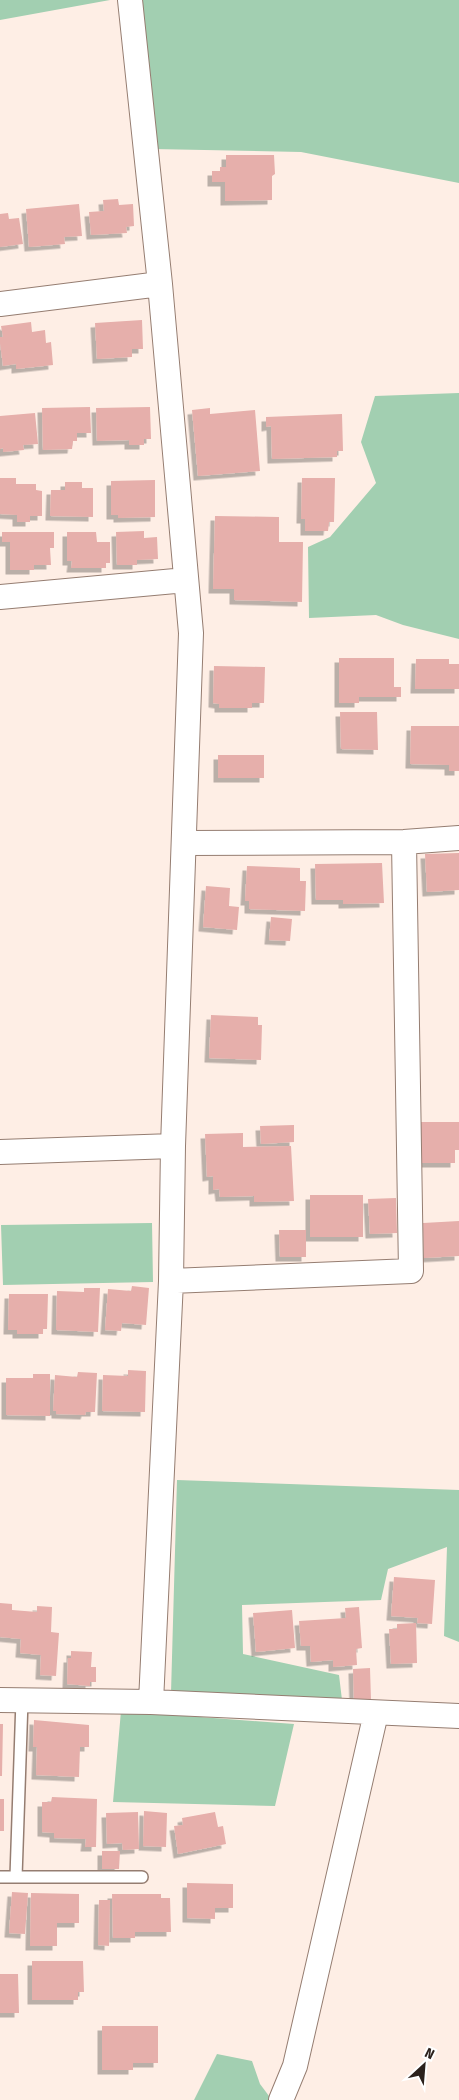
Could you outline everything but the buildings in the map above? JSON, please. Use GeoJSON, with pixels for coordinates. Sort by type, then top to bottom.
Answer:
{"type":"FeatureCollection","features":[{"type":"Feature","properties":{"kind":"street"},"geometry":{"type":"LineString","coordinates":[[130,0],[160,284],[191,633],[173,1146],[171,1280],[151,1702]]}},
{"type":"Feature","properties":{"kind":"street"},"geometry":{"type":"LineString","coordinates":[[0,304],[160,284]]}},
{"type":"Feature","properties":{"kind":"street"},"geometry":{"type":"LineString","coordinates":[[0,597],[186,580]]}},
{"type":"Feature","properties":{"kind":"street"},"geometry":{"type":"LineString","coordinates":[[184,843],[404,842],[459,838]]}},
{"type":"Feature","properties":{"kind":"street"},"geometry":{"type":"LineString","coordinates":[[171,1280],[411,1271],[404,842]]}},
{"type":"Feature","properties":{"kind":"street"},"geometry":{"type":"LineString","coordinates":[[0,1152],[173,1146]]}},
{"type":"Feature","properties":{"kind":"street"},"geometry":{"type":"LineString","coordinates":[[11,1700],[151,1702],[459,1716]]}},
{"type":"Feature","properties":{"kind":"street"},"geometry":{"type":"LineString","coordinates":[[281,2100],[295,2066],[376,1713]]}},
{"type":"Feature","properties":{"kind":"lane"},"geometry":{"type":"LineString","coordinates":[[11,1700],[16,1877]]}},
{"type":"Feature","properties":{"kind":"lane"},"geometry":{"type":"LineString","coordinates":[[0,1877],[142,1878]]}},
{"type":"Feature","properties":{"kind":"green space"},"geometry":{"type":"Polygon","coordinates":[[[0,0],[110,0],[0,20],[0,0]]]}},
{"type":"Feature","properties":{"kind":"green space"},"geometry":{"type":"Polygon","coordinates":[[[121,0],[459,0],[459,183],[301,152],[153,149],[121,0]]]}},
{"type":"Feature","properties":{"kind":"green space"},"geometry":{"type":"Polygon","coordinates":[[[459,393],[459,639],[403,625],[376,615],[309,618],[308,547],[330,537],[376,483],[361,442],[375,396],[459,393]]]}},
{"type":"Feature","properties":{"kind":"green space"},"geometry":{"type":"Polygon","coordinates":[[[152,1223],[153,1282],[3,1285],[1,1225],[152,1223]]]}},
{"type":"Feature","properties":{"kind":"green space"},"geometry":{"type":"Polygon","coordinates":[[[177,1480],[459,1490],[459,1642],[444,1636],[447,1547],[388,1569],[381,1600],[242,1605],[243,1654],[339,1675],[342,1700],[171,1693],[177,1480]]]}},
{"type":"Feature","properties":{"kind":"green space"},"geometry":{"type":"Polygon","coordinates":[[[121,1711],[294,1724],[275,1806],[113,1802],[121,1711]]]}},
{"type":"Feature","properties":{"kind":"green space"},"geometry":{"type":"Polygon","coordinates":[[[217,2054],[252,2061],[260,2084],[272,2100],[194,2100],[217,2054]]]}}]}
